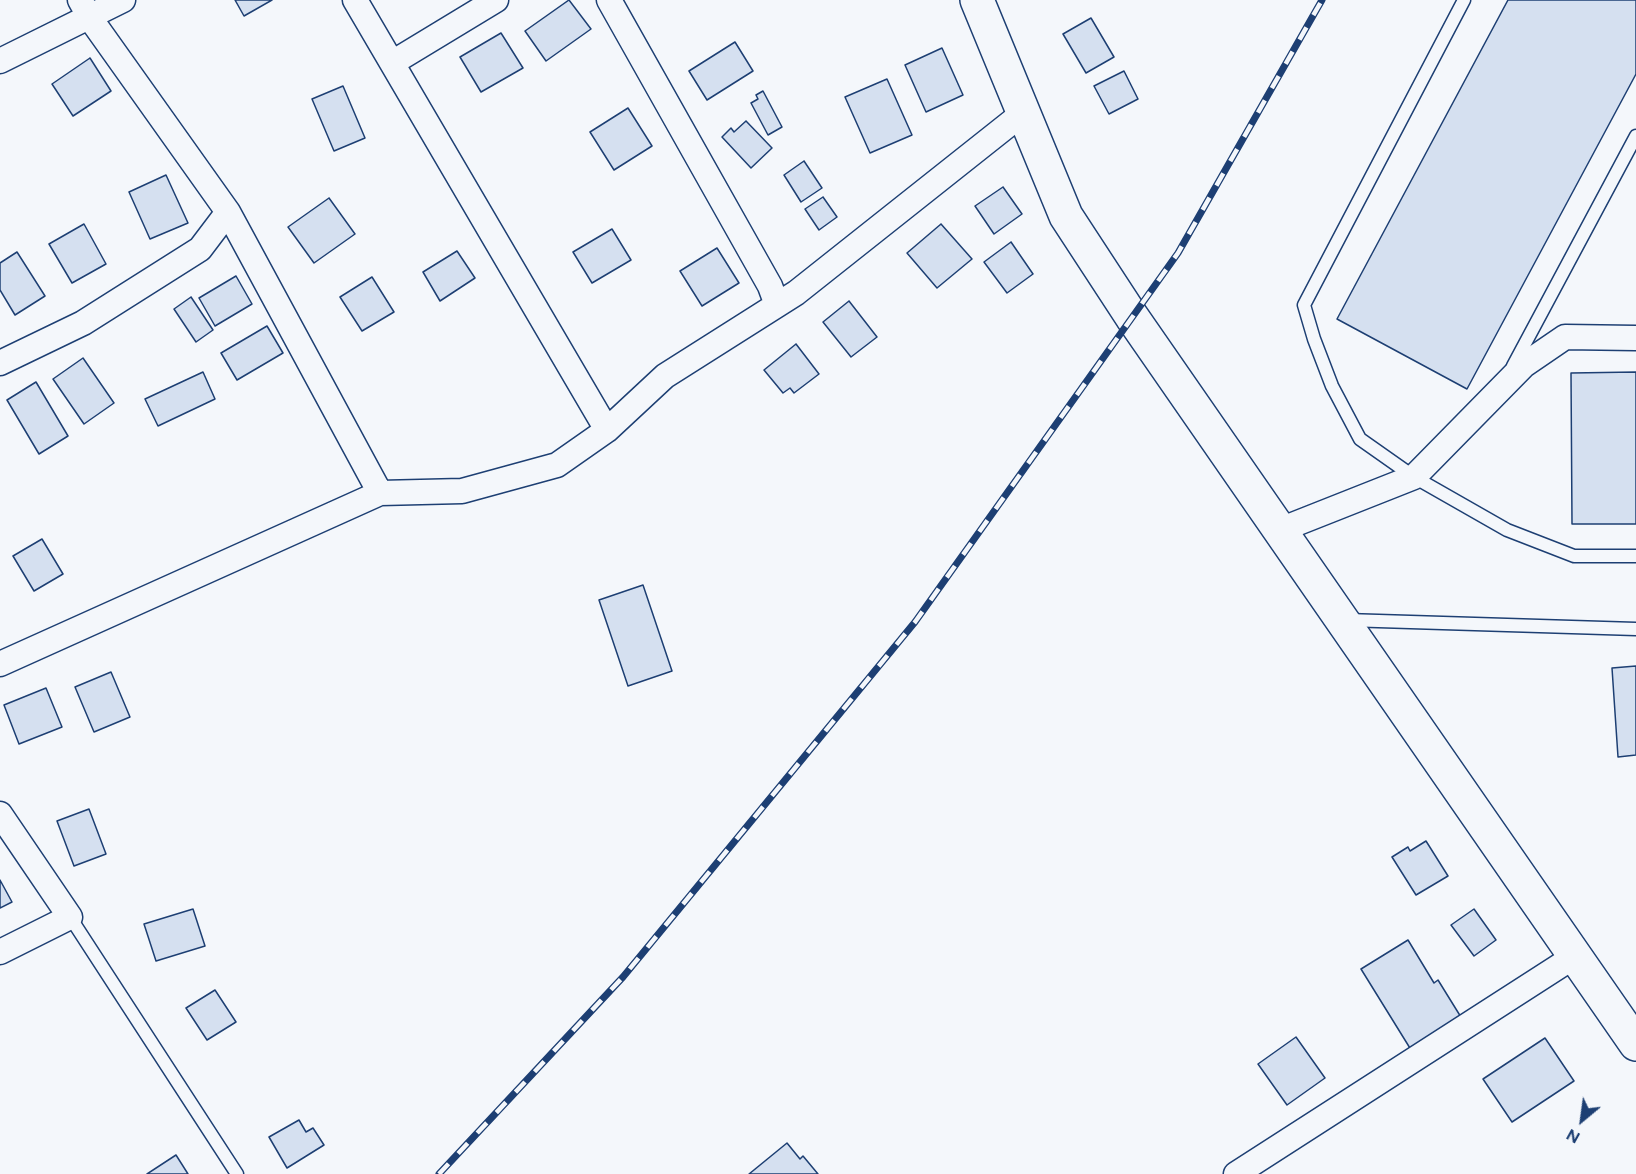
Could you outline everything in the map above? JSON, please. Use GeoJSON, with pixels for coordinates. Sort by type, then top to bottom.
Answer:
{"type":"FeatureCollection","features":[{"type":"Feature","properties":{"kind":"street"},"geometry":{"type":"LineString","coordinates":[[0,61],[85,9],[123,0]]}},
{"type":"Feature","properties":{"kind":"street"},"geometry":{"type":"LineString","coordinates":[[355,0],[607,430]]}},
{"type":"Feature","properties":{"kind":"street"},"geometry":{"type":"LineString","coordinates":[[392,63],[496,0]]}},
{"type":"Feature","properties":{"kind":"street"},"geometry":{"type":"LineString","coordinates":[[609,0],[770,286],[777,305]]}},
{"type":"Feature","properties":{"kind":"street"},"geometry":{"type":"LineString","coordinates":[[977,0],[1066,216],[1132,317],[1636,1044]]}},
{"type":"Feature","properties":{"kind":"street"},"geometry":{"type":"LineString","coordinates":[[85,9],[228,212],[381,493]]}},
{"type":"Feature","properties":{"kind":"street"},"geometry":{"type":"LineString","coordinates":[[0,664],[381,493],[462,491],[557,465],[607,430],[665,376],[806,286],[1023,113]]}},
{"type":"Feature","properties":{"kind":"street"},"geometry":{"type":"LineString","coordinates":[[0,363],[83,323],[200,249],[228,212]]}},
{"type":"Feature","properties":{"kind":"street"},"geometry":{"type":"LineString","coordinates":[[1280,530],[1414,477],[1524,365],[1565,337],[1636,338]]}},
{"type":"Feature","properties":{"kind":"street"},"geometry":{"type":"LineString","coordinates":[[0,814],[70,917],[0,952]]}},
{"type":"Feature","properties":{"kind":"street"},"geometry":{"type":"LineString","coordinates":[[1236,1174],[1262,1167],[1575,956]]}},
{"type":"Feature","properties":{"kind":"lane"},"geometry":{"type":"LineString","coordinates":[[1464,0],[1304,305],[1314,339],[1332,386],[1360,439],[1414,477],[1507,530],[1574,556],[1636,556]]}},
{"type":"Feature","properties":{"kind":"lane"},"geometry":{"type":"LineString","coordinates":[[1502,387],[1636,136]]}},
{"type":"Feature","properties":{"kind":"lane"},"geometry":{"type":"LineString","coordinates":[[1343,620],[1636,629]]}},
{"type":"Feature","properties":{"kind":"lane"},"geometry":{"type":"LineString","coordinates":[[70,917],[237,1174]]}},
{"type":"Feature","properties":{"kind":"building"},"geometry":{"type":"Polygon","coordinates":[[[235,0],[272,0],[244,16],[235,0]]]}},
{"type":"Feature","properties":{"kind":"building"},"geometry":{"type":"Polygon","coordinates":[[[569,0],[591,29],[546,61],[525,31],[569,0]]]}},
{"type":"Feature","properties":{"kind":"building"},"geometry":{"type":"Polygon","coordinates":[[[1508,0],[1636,0],[1636,74],[1467,389],[1337,319],[1508,0]]]}},
{"type":"Feature","properties":{"kind":"building"},"geometry":{"type":"Polygon","coordinates":[[[1091,18],[1114,57],[1086,73],[1063,34],[1091,18]]]}},
{"type":"Feature","properties":{"kind":"building"},"geometry":{"type":"Polygon","coordinates":[[[501,33],[523,68],[481,92],[460,57],[501,33]]]}},
{"type":"Feature","properties":{"kind":"building"},"geometry":{"type":"Polygon","coordinates":[[[735,42],[753,71],[707,100],[689,71],[735,42]]]}},
{"type":"Feature","properties":{"kind":"building"},"geometry":{"type":"Polygon","coordinates":[[[942,48],[963,95],[926,112],[905,65],[942,48]]]}},
{"type":"Feature","properties":{"kind":"building"},"geometry":{"type":"Polygon","coordinates":[[[90,58],[111,91],[73,116],[52,84],[90,58]]]}},
{"type":"Feature","properties":{"kind":"building"},"geometry":{"type":"Polygon","coordinates":[[[1124,71],[1138,99],[1109,114],[1094,86],[1124,71]]]}},
{"type":"Feature","properties":{"kind":"building"},"geometry":{"type":"Polygon","coordinates":[[[887,79],[912,135],[870,153],[845,97],[887,79]]]}},
{"type":"Feature","properties":{"kind":"building"},"geometry":{"type":"Polygon","coordinates":[[[343,86],[365,138],[334,151],[312,99],[343,86]]]}},
{"type":"Feature","properties":{"kind":"building"},"geometry":{"type":"Polygon","coordinates":[[[763,91],[782,127],[768,135],[751,103],[758,99],[756,95],[763,91]]]}},
{"type":"Feature","properties":{"kind":"building"},"geometry":{"type":"Polygon","coordinates":[[[628,108],[652,146],[614,170],[590,132],[628,108]]]}},
{"type":"Feature","properties":{"kind":"building"},"geometry":{"type":"Polygon","coordinates":[[[746,121],[772,148],[751,168],[722,137],[731,128],[734,132],[746,121]]]}},
{"type":"Feature","properties":{"kind":"building"},"geometry":{"type":"Polygon","coordinates":[[[804,161],[822,188],[801,202],[784,175],[804,161]]]}},
{"type":"Feature","properties":{"kind":"building"},"geometry":{"type":"Polygon","coordinates":[[[166,175],[188,223],[150,239],[129,192],[166,175]]]}},
{"type":"Feature","properties":{"kind":"building"},"geometry":{"type":"Polygon","coordinates":[[[1003,187],[1022,214],[994,234],[975,206],[1003,187]]]}},
{"type":"Feature","properties":{"kind":"building"},"geometry":{"type":"Polygon","coordinates":[[[823,197],[837,217],[819,230],[805,209],[823,197]]]}},
{"type":"Feature","properties":{"kind":"building"},"geometry":{"type":"Polygon","coordinates":[[[329,198],[355,234],[314,263],[288,227],[329,198]]]}},
{"type":"Feature","properties":{"kind":"building"},"geometry":{"type":"Polygon","coordinates":[[[84,224],[106,264],[72,283],[49,244],[84,224]]]}},
{"type":"Feature","properties":{"kind":"building"},"geometry":{"type":"Polygon","coordinates":[[[941,224],[972,259],[937,288],[907,253],[941,224]]]}},
{"type":"Feature","properties":{"kind":"building"},"geometry":{"type":"Polygon","coordinates":[[[612,229],[631,260],[592,283],[573,252],[612,229]]]}},
{"type":"Feature","properties":{"kind":"building"},"geometry":{"type":"Polygon","coordinates":[[[1011,242],[1033,274],[1007,293],[984,262],[1011,242]]]}},
{"type":"Feature","properties":{"kind":"building"},"geometry":{"type":"Polygon","coordinates":[[[717,248],[739,283],[702,306],[680,271],[717,248]]]}},
{"type":"Feature","properties":{"kind":"building"},"geometry":{"type":"Polygon","coordinates":[[[457,251],[475,278],[440,301],[423,272],[457,251]]]}},
{"type":"Feature","properties":{"kind":"building"},"geometry":{"type":"Polygon","coordinates":[[[17,252],[45,296],[15,315],[0,290],[0,263],[17,252]]]}},
{"type":"Feature","properties":{"kind":"building"},"geometry":{"type":"Polygon","coordinates":[[[236,276],[252,304],[215,326],[199,298],[236,276]]]}},
{"type":"Feature","properties":{"kind":"building"},"geometry":{"type":"Polygon","coordinates":[[[372,277],[394,312],[362,331],[340,297],[372,277]]]}},
{"type":"Feature","properties":{"kind":"building"},"geometry":{"type":"Polygon","coordinates":[[[191,297],[213,330],[196,342],[174,309],[191,297]]]}},
{"type":"Feature","properties":{"kind":"building"},"geometry":{"type":"Polygon","coordinates":[[[849,301],[877,337],[851,357],[823,322],[849,301]]]}},
{"type":"Feature","properties":{"kind":"building"},"geometry":{"type":"Polygon","coordinates":[[[267,326],[283,353],[237,380],[221,353],[267,326]]]}},
{"type":"Feature","properties":{"kind":"building"},"geometry":{"type":"Polygon","coordinates":[[[796,344],[819,374],[794,393],[790,388],[783,393],[764,370],[796,344]]]}},
{"type":"Feature","properties":{"kind":"building"},"geometry":{"type":"Polygon","coordinates":[[[83,358],[114,403],[84,424],[53,379],[83,358]]]}},
{"type":"Feature","properties":{"kind":"building"},"geometry":{"type":"Polygon","coordinates":[[[203,372],[215,399],[158,426],[145,399],[203,372]]]}},
{"type":"Feature","properties":{"kind":"building"},"geometry":{"type":"Polygon","coordinates":[[[1636,372],[1636,524],[1572,524],[1571,373],[1636,372]]]}},
{"type":"Feature","properties":{"kind":"building"},"geometry":{"type":"Polygon","coordinates":[[[36,382],[68,436],[39,454],[7,400],[36,382]]]}},
{"type":"Feature","properties":{"kind":"building"},"geometry":{"type":"Polygon","coordinates":[[[42,539],[63,574],[34,591],[13,556],[42,539]]]}},
{"type":"Feature","properties":{"kind":"building"},"geometry":{"type":"Polygon","coordinates":[[[643,585],[672,671],[628,686],[599,600],[643,585]]]}},
{"type":"Feature","properties":{"kind":"building"},"geometry":{"type":"Polygon","coordinates":[[[1636,666],[1636,755],[1618,757],[1612,668],[1636,666]]]}},
{"type":"Feature","properties":{"kind":"building"},"geometry":{"type":"Polygon","coordinates":[[[111,672],[130,717],[94,732],[75,687],[111,672]]]}},
{"type":"Feature","properties":{"kind":"building"},"geometry":{"type":"Polygon","coordinates":[[[46,688],[62,727],[19,744],[4,705],[46,688]]]}},
{"type":"Feature","properties":{"kind":"building"},"geometry":{"type":"Polygon","coordinates":[[[89,809],[106,854],[74,866],[57,821],[89,809]]]}},
{"type":"Feature","properties":{"kind":"building"},"geometry":{"type":"Polygon","coordinates":[[[1426,841],[1448,876],[1416,895],[1392,857],[1408,847],[1410,851],[1426,841]]]}},
{"type":"Feature","properties":{"kind":"building"},"geometry":{"type":"Polygon","coordinates":[[[0,880],[12,902],[0,908],[0,880]]]}},
{"type":"Feature","properties":{"kind":"building"},"geometry":{"type":"Polygon","coordinates":[[[193,909],[205,946],[156,961],[144,924],[193,909]]]}},
{"type":"Feature","properties":{"kind":"building"},"geometry":{"type":"Polygon","coordinates":[[[1474,909],[1496,940],[1474,956],[1451,925],[1474,909]]]}},
{"type":"Feature","properties":{"kind":"building"},"geometry":{"type":"Polygon","coordinates":[[[1408,940],[1434,983],[1438,980],[1464,1022],[1413,1053],[1361,969],[1408,940]]]}},
{"type":"Feature","properties":{"kind":"building"},"geometry":{"type":"Polygon","coordinates":[[[215,990],[236,1022],[207,1040],[186,1008],[215,990]]]}},
{"type":"Feature","properties":{"kind":"building"},"geometry":{"type":"Polygon","coordinates":[[[1296,1037],[1325,1078],[1287,1105],[1258,1064],[1296,1037]]]}},
{"type":"Feature","properties":{"kind":"building"},"geometry":{"type":"Polygon","coordinates":[[[1545,1038],[1574,1081],[1512,1122],[1483,1079],[1545,1038]]]}},
{"type":"Feature","properties":{"kind":"building"},"geometry":{"type":"Polygon","coordinates":[[[299,1120],[306,1132],[313,1128],[324,1145],[287,1168],[269,1137],[299,1120]]]}},
{"type":"Feature","properties":{"kind":"building"},"geometry":{"type":"Polygon","coordinates":[[[787,1143],[800,1159],[803,1156],[818,1174],[749,1174],[787,1143]]]}},
{"type":"Feature","properties":{"kind":"building"},"geometry":{"type":"Polygon","coordinates":[[[176,1155],[188,1174],[147,1174],[176,1155]]]}},
{"type":"Feature","properties":{"kind":"railway"},"geometry":{"type":"LineString","coordinates":[[439,1174],[623,977],[915,622],[1178,253],[1322,0]]}}]}
